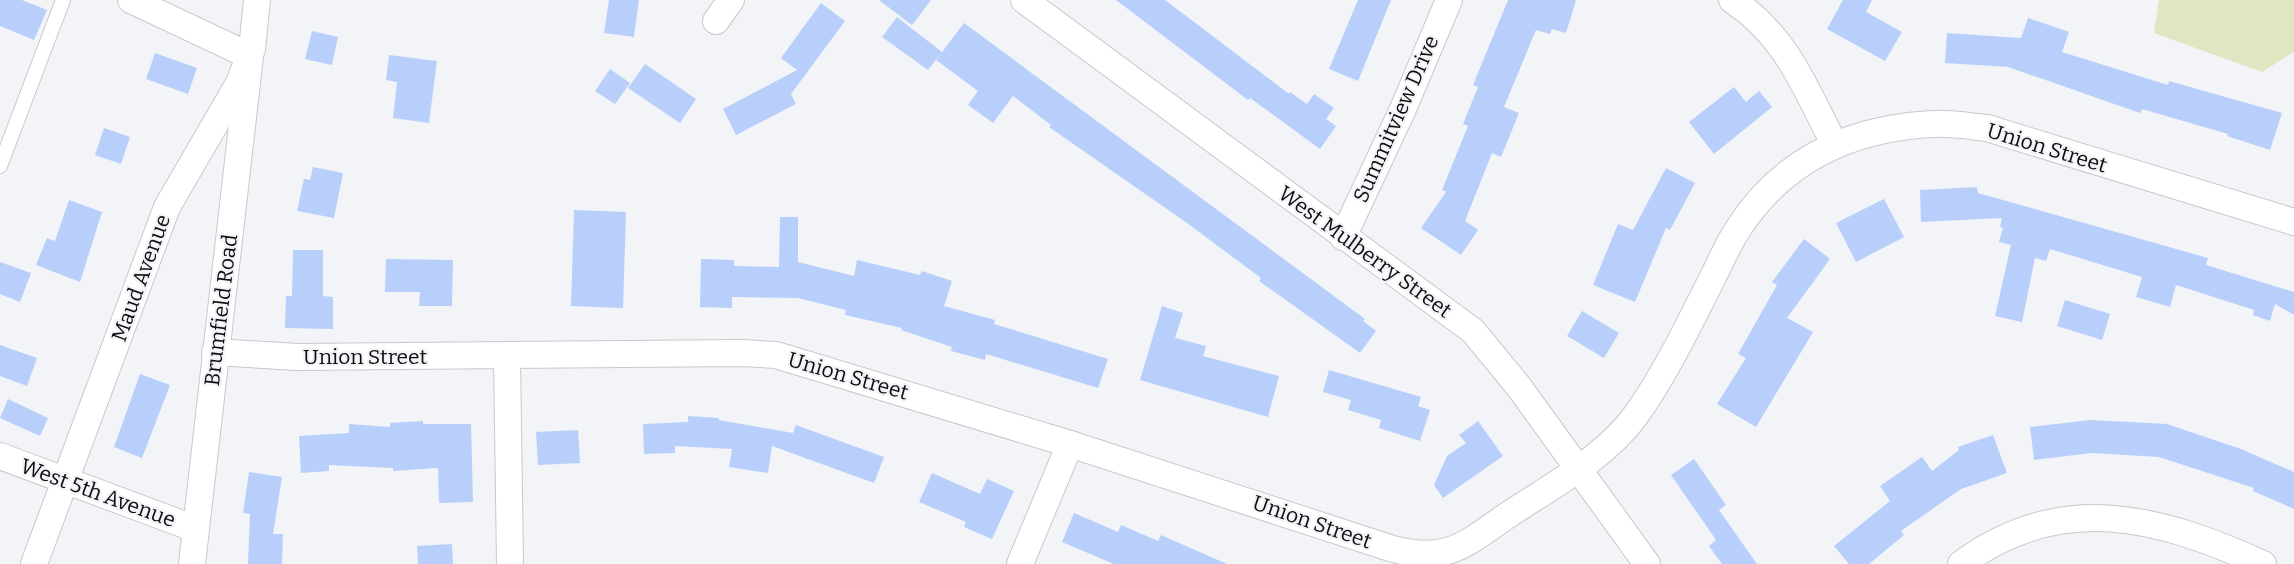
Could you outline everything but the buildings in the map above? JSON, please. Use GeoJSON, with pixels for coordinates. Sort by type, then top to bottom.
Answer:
{"type":"FeatureCollection","features":[{"type":"Feature","properties":{"kind":"street"},"geometry":{"type":"LineString","coordinates":[[131,0],[250,56]]}},
{"type":"Feature","properties":{"kind":"street","name":"Maud Avenue"},"geometry":{"type":"LineString","coordinates":[[34,564],[167,207],[183,176],[223,116],[250,56],[257,0]]}},
{"type":"Feature","properties":{"kind":"street"},"geometry":{"type":"LineString","coordinates":[[716,21],[731,0]]}},
{"type":"Feature","properties":{"kind":"street","name":"West Mulberry Street"},"geometry":{"type":"LineString","coordinates":[[1024,0],[1473,331],[1519,387],[1647,564]]}},
{"type":"Feature","properties":{"kind":"street","name":"Summitview Drive"},"geometry":{"type":"LineString","coordinates":[[1343,237],[1403,109],[1449,0]]}},
{"type":"Feature","properties":{"kind":"street"},"geometry":{"type":"LineString","coordinates":[[1732,0],[1764,25],[1785,50],[1804,80],[1835,145]]}},
{"type":"Feature","properties":{"kind":"street","name":"Brumfield Road"},"geometry":{"type":"LineString","coordinates":[[192,564],[250,56]]}},
{"type":"Feature","properties":{"kind":"street","name":"Union Street"},"geometry":{"type":"LineString","coordinates":[[215,352],[297,357],[743,353],[776,355],[1070,444],[1374,554],[1445,554],[1464,546],[1578,468],[1635,417],[1672,356],[1738,229],[1760,201],[1785,176],[1815,155],[1835,145],[1881,129],[1935,124],[1987,128],[2294,222]]}},
{"type":"Feature","properties":{"kind":"street"},"geometry":{"type":"LineString","coordinates":[[507,356],[510,564]]}},
{"type":"Feature","properties":{"kind":"street"},"geometry":{"type":"LineString","coordinates":[[1020,564],[1070,444]]}},
{"type":"Feature","properties":{"kind":"street","name":"West 5th Avenue"},"geometry":{"type":"LineString","coordinates":[[0,456],[66,483],[196,529]]}},
{"type":"Feature","properties":{"kind":"street"},"geometry":{"type":"LineString","coordinates":[[1961,564],[2006,537],[2039,524],[2074,519],[2110,518],[2181,530],[2263,564]]}},
{"type":"Feature","properties":{"kind":"lane"},"geometry":{"type":"LineString","coordinates":[[0,166],[63,0]]}},
{"type":"Feature","properties":{"kind":"green space"},"geometry":{"type":"Polygon","coordinates":[[[2159,0],[2294,0],[2294,52],[2262,72],[2154,33],[2159,0]]]}}]}
